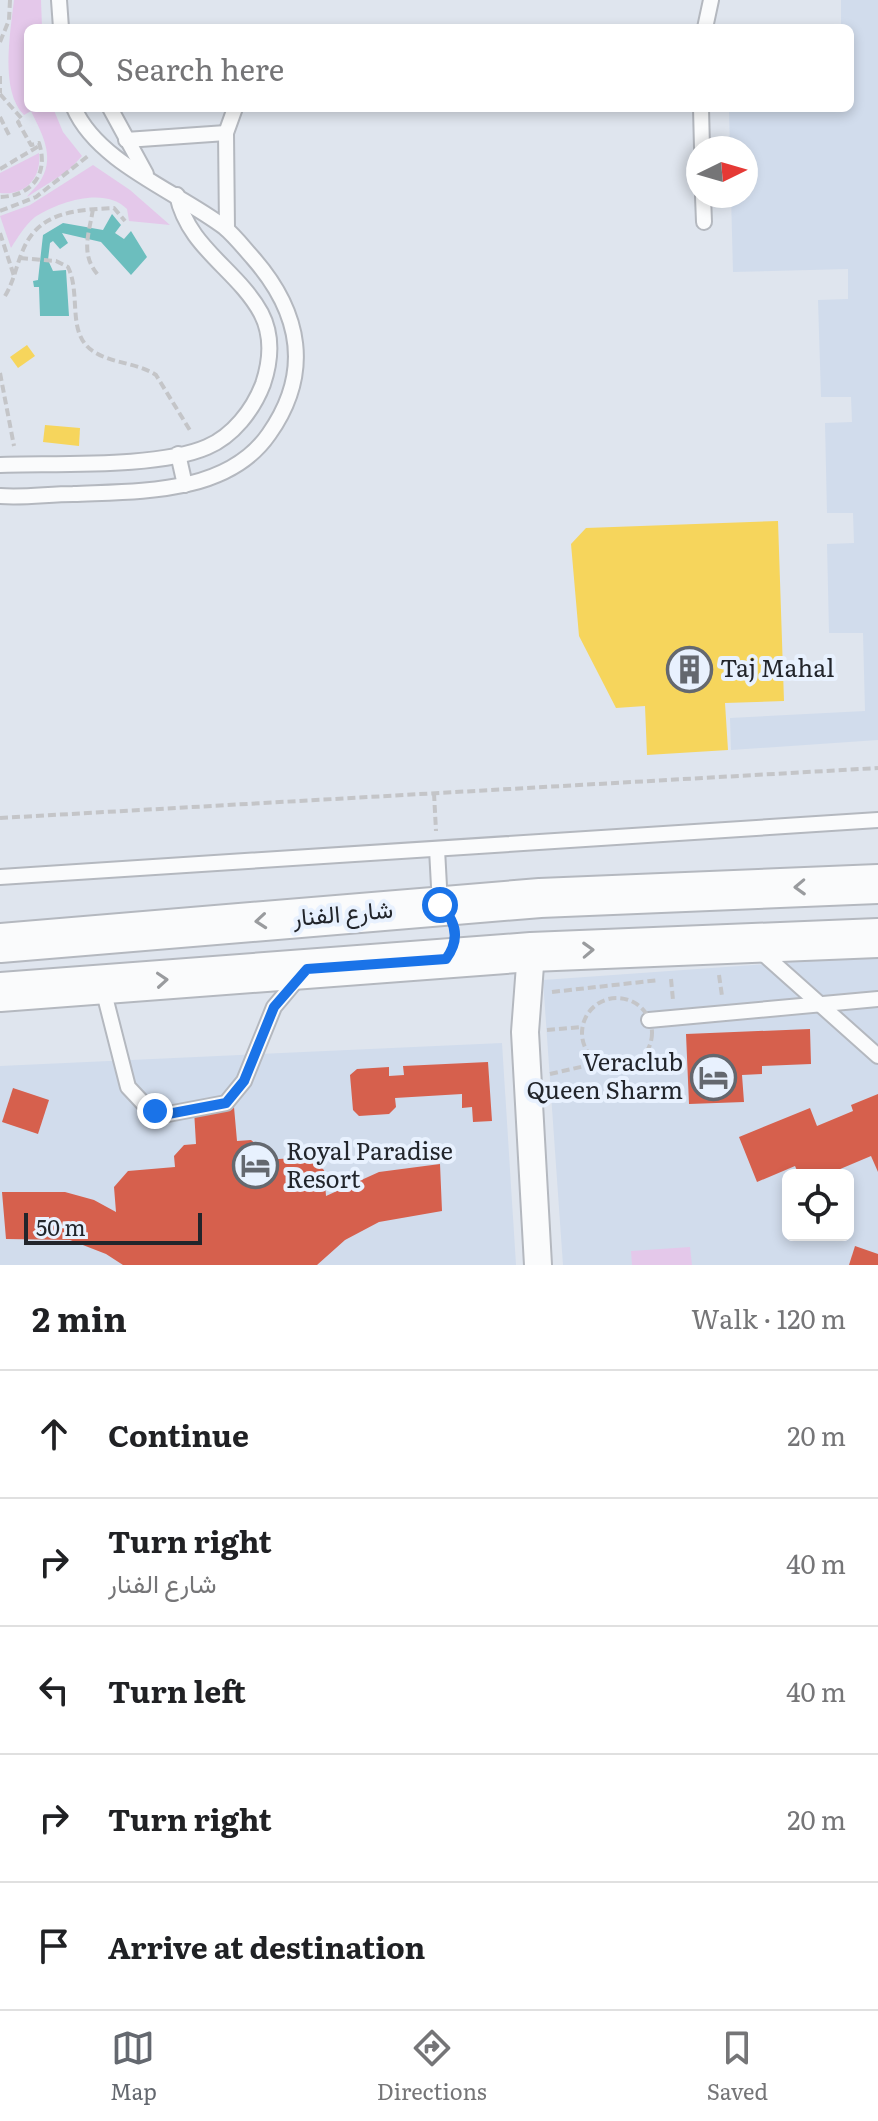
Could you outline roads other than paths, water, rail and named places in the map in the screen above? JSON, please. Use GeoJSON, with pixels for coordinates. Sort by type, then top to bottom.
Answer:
{"type":"FeatureCollection","features":[{"type":"Feature","properties":{"kind":"main road","name":"شارع الفنار"},"geometry":{"type":"LineString","coordinates":[[0,943],[540,898],[878,884]]}},
{"type":"Feature","properties":{"kind":"main road"},"geometry":{"type":"LineString","coordinates":[[531,952],[530,916],[540,898]]}},
{"type":"Feature","properties":{"kind":"main road"},"geometry":{"type":"LineString","coordinates":[[440,905],[453,921],[456,931],[452,951],[446,959]]}},
{"type":"Feature","properties":{"kind":"main road"},"geometry":{"type":"LineString","coordinates":[[0,992],[531,952],[878,938]]}},
{"type":"Feature","properties":{"kind":"street"},"geometry":{"type":"LineString","coordinates":[[531,952],[525,1032],[538,1265]]}},
{"type":"Feature","properties":{"kind":"lane"},"geometry":{"type":"LineString","coordinates":[[59,0],[61,24]]}},
{"type":"Feature","properties":{"kind":"lane"},"geometry":{"type":"LineString","coordinates":[[706,24],[711,0]]}},
{"type":"Feature","properties":{"kind":"lane"},"geometry":{"type":"LineString","coordinates":[[1,497],[136,491],[185,485],[242,461],[265,441],[282,415],[293,386],[297,355],[293,325],[281,296],[227,229],[149,179],[92,136],[77,112]]}},
{"type":"Feature","properties":{"kind":"lane"},"geometry":{"type":"LineString","coordinates":[[112,112],[149,179]]}},
{"type":"Feature","properties":{"kind":"lane"},"geometry":{"type":"LineString","coordinates":[[227,229],[226,133],[234,112]]}},
{"type":"Feature","properties":{"kind":"lane"},"geometry":{"type":"LineString","coordinates":[[701,112],[702,136]]}},
{"type":"Feature","properties":{"kind":"lane"},"geometry":{"type":"LineString","coordinates":[[126,140],[226,133]]}},
{"type":"Feature","properties":{"kind":"lane"},"geometry":{"type":"LineString","coordinates":[[0,465],[178,454],[206,448],[239,423],[260,391],[267,371],[270,344],[265,323],[254,302],[191,233],[177,195]]}},
{"type":"Feature","properties":{"kind":"lane"},"geometry":{"type":"LineString","coordinates":[[703,208],[704,222]]}},
{"type":"Feature","properties":{"kind":"lane"},"geometry":{"type":"LineString","coordinates":[[178,454],[185,485]]}},
{"type":"Feature","properties":{"kind":"lane"},"geometry":{"type":"LineString","coordinates":[[0,877],[878,820]]}},
{"type":"Feature","properties":{"kind":"lane"},"geometry":{"type":"LineString","coordinates":[[437,849],[440,905]]}},
{"type":"Feature","properties":{"kind":"lane"},"geometry":{"type":"LineString","coordinates":[[753,944],[878,1056]]}},
{"type":"Feature","properties":{"kind":"lane"},"geometry":{"type":"LineString","coordinates":[[102,985],[128,1087],[143,1103],[168,1114],[226,1103],[244,1081],[274,1007],[307,969]]}},
{"type":"Feature","properties":{"kind":"lane"},"geometry":{"type":"LineString","coordinates":[[649,1020],[817,1002],[878,999]]}},
{"type":"Feature","properties":{"kind":"water"},"geometry":{"type":"Polygon","coordinates":[[[112,214],[121,225],[115,233],[124,239],[131,231],[147,257],[131,275],[101,242],[62,233],[68,243],[60,249],[53,241],[50,243],[48,260],[53,271],[66,270],[69,316],[40,316],[39,287],[34,287],[33,281],[38,280],[43,235],[63,223],[103,230],[112,214]]]}},
{"type":"Feature","properties":{"kind":"place","name":"Taj Mahal"},"geometry":{"type":"Point","coordinates":[689,669]}},
{"type":"Feature","properties":{"kind":"place","name":"Veraclub Queen Sharm"},"geometry":{"type":"Point","coordinates":[714,1077]}},
{"type":"Feature","properties":{"kind":"place","name":"Royal Paradise Resort"},"geometry":{"type":"Point","coordinates":[255,1166]}}]}
